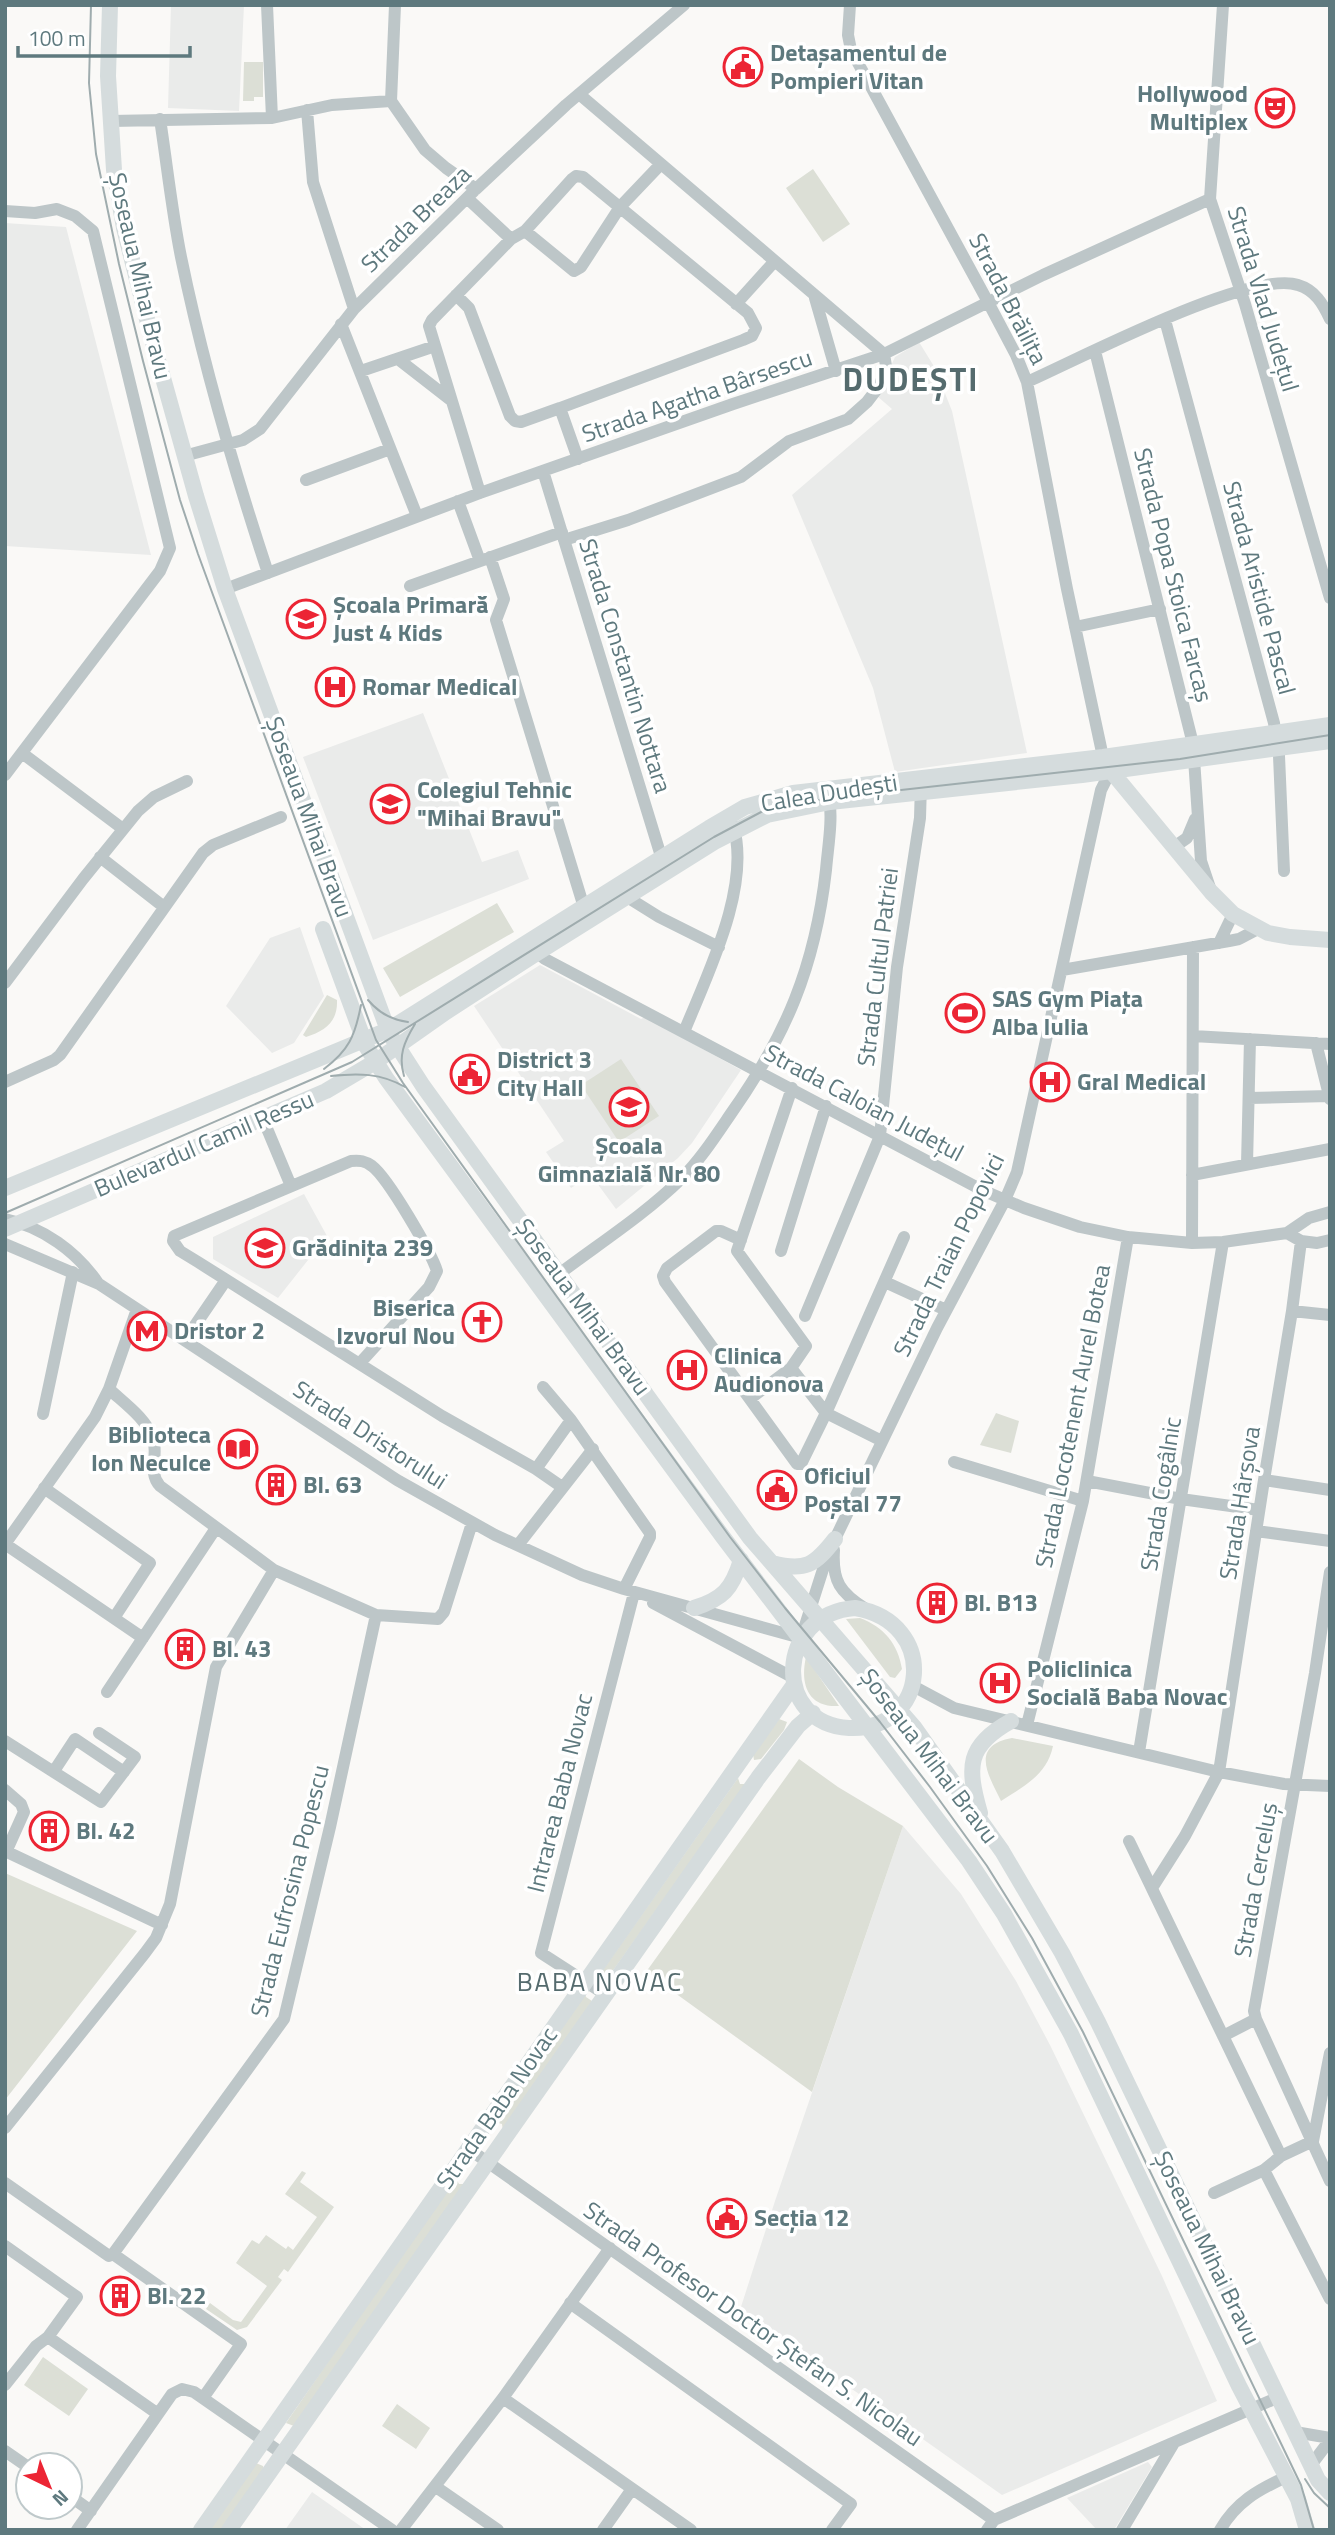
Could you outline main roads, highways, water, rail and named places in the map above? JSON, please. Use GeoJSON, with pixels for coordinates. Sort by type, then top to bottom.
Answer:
{"type":"FeatureCollection","features":[{"type":"Feature","properties":{"kind":"main road","name":"Șoseaua Mihai Bravu"},"geometry":{"type":"LineString","coordinates":[[110,5],[108,76],[114,170],[124,228],[184,456],[225,589],[388,1030],[418,1079],[737,1522],[899,1709],[983,1822],[1032,1899],[1082,1990],[1314,2472],[1330,2493]]}},
{"type":"Feature","properties":{"kind":"main road","name":"Calea Dudești"},"geometry":{"type":"LineString","coordinates":[[1277,741],[1330,725]]}},
{"type":"Feature","properties":{"kind":"main road","name":"Calea Dudești"},"geometry":{"type":"LineString","coordinates":[[388,1030],[532,947],[732,823],[829,795],[1106,764],[1277,741],[1330,741]]}},
{"type":"Feature","properties":{"kind":"main road"},"geometry":{"type":"LineString","coordinates":[[1106,764],[1233,915],[1258,929],[1290,937],[1330,940]]}},
{"type":"Feature","properties":{"kind":"main road","name":"Calea Dudești"},"geometry":{"type":"LineString","coordinates":[[586,913],[627,897],[664,865]]}},
{"type":"Feature","properties":{"kind":"main road","name":"Șoseaua Mihai Bravu"},"geometry":{"type":"LineString","coordinates":[[323,929],[349,1003],[375,1062],[741,1560],[988,1888],[1071,2034],[1298,2499],[1307,2530]]}},
{"type":"Feature","properties":{"kind":"main road","name":"Calea Dudești"},"geometry":{"type":"LineString","coordinates":[[396,1046],[532,947]]}},
{"type":"Feature","properties":{"kind":"main road"},"geometry":{"type":"LineString","coordinates":[[349,1003],[373,992]]}},
{"type":"Feature","properties":{"kind":"main road","name":"Bulevardul Camil Ressu"},"geometry":{"type":"LineString","coordinates":[[5,1188],[388,1030]]}},
{"type":"Feature","properties":{"kind":"main road","name":"Bulevardul Camil Ressu"},"geometry":{"type":"LineString","coordinates":[[5,1229],[13,1221],[263,1119],[334,1086],[396,1046]]}},
{"type":"Feature","properties":{"kind":"main road"},"geometry":{"type":"LineString","coordinates":[[323,1058],[334,1086]]}},
{"type":"Feature","properties":{"kind":"main road"},"geometry":{"type":"LineString","coordinates":[[398,1094],[418,1079]]}},
{"type":"Feature","properties":{"kind":"main road"},"geometry":{"type":"LineString","coordinates":[[772,1563],[788,1568],[801,1568],[823,1555],[835,1539]]}},
{"type":"Feature","properties":{"kind":"main road"},"geometry":{"type":"LineString","coordinates":[[694,1608],[712,1603],[732,1585],[741,1560]]}},
{"type":"Feature","properties":{"kind":"main road"},"geometry":{"type":"LineString","coordinates":[[855,1608],[870,1611],[891,1621],[908,1644],[913,1659],[913,1686],[899,1709],[886,1719],[867,1727],[841,1727],[826,1722],[813,1713],[793,1682],[796,1650],[816,1613],[855,1608]]}},
{"type":"Feature","properties":{"kind":"main road","name":"Strada Baba Novac"},"geometry":{"type":"LineString","coordinates":[[201,2530],[793,1682]]}},
{"type":"Feature","properties":{"kind":"main road","name":"Strada Baba Novac"},"geometry":{"type":"LineString","coordinates":[[229,2530],[758,1778],[798,1726],[813,1713]]}},
{"type":"Feature","properties":{"kind":"main road"},"geometry":{"type":"LineString","coordinates":[[983,1822],[973,1777],[976,1750],[990,1734],[1019,1723]]}},
{"type":"Feature","properties":{"kind":"main road"},"geometry":{"type":"LineString","coordinates":[[1314,2472],[1330,2501]]}},
{"type":"Feature","properties":{"kind":"main road"},"geometry":{"type":"LineString","coordinates":[[1298,2499],[1316,2530]]}},
{"type":"Feature","properties":{"kind":"tram line"},"geometry":{"type":"LineString","coordinates":[[91,5],[89,83],[96,154],[119,264],[180,500],[376,1040],[403,1083],[730,1537],[880,1722],[987,1866],[1032,1938],[1083,2032],[1301,2485],[1314,2530]]}},
{"type":"Feature","properties":{"kind":"tram line"},"geometry":{"type":"LineString","coordinates":[[5,1213],[352,1062],[714,837],[763,811],[829,798],[1180,759],[1330,735]]}},
{"type":"Feature","properties":{"kind":"tram line"},"geometry":{"type":"LineString","coordinates":[[368,1000],[386,1015],[408,1022]]}},
{"type":"Feature","properties":{"kind":"tram line"},"geometry":{"type":"LineString","coordinates":[[324,1069],[350,1042],[361,1005]]}},
{"type":"Feature","properties":{"kind":"tram line"},"geometry":{"type":"LineString","coordinates":[[404,1076],[403,1049],[415,1024]]}},
{"type":"Feature","properties":{"kind":"tram line"},"geometry":{"type":"LineString","coordinates":[[331,1076],[369,1075],[405,1087]]}},
{"type":"Feature","properties":{"kind":"tram line"},"geometry":{"type":"LineString","coordinates":[[1305,2479],[1314,2493],[1330,2508]]}},
{"type":"Feature","properties":{"kind":"place","name":"Detașamentul de Pompieri Vitan"},"geometry":{"type":"Point","coordinates":[743,67]}},
{"type":"Feature","properties":{"kind":"place","name":"Hollywood Multiplex"},"geometry":{"type":"Point","coordinates":[1275,108]}},
{"type":"Feature","properties":{"kind":"place","name":"Școala Primară Just 4 Kids"},"geometry":{"type":"Point","coordinates":[306,619]}},
{"type":"Feature","properties":{"kind":"place","name":"Romar Medical"},"geometry":{"type":"Point","coordinates":[335,687]}},
{"type":"Feature","properties":{"kind":"place","name":"Colegiul Tehnic \"Mihai Bravu\""},"geometry":{"type":"Point","coordinates":[390,804]}},
{"type":"Feature","properties":{"kind":"place","name":"SAS Gym Piața Alba Iulia"},"geometry":{"type":"Point","coordinates":[965,1013]}},
{"type":"Feature","properties":{"kind":"place","name":"District 3 City Hall"},"geometry":{"type":"Point","coordinates":[470,1074]}},
{"type":"Feature","properties":{"kind":"place","name":"Gral Medical"},"geometry":{"type":"Point","coordinates":[1050,1082]}},
{"type":"Feature","properties":{"kind":"place","name":"Școala Gimnazială Nr. 80"},"geometry":{"type":"Point","coordinates":[629,1107]}},
{"type":"Feature","properties":{"kind":"place","name":"Grădinița 239"},"geometry":{"type":"Point","coordinates":[265,1248]}},
{"type":"Feature","properties":{"kind":"place","name":"Biserica Izvorul Nou"},"geometry":{"type":"Point","coordinates":[482,1322]}},
{"type":"Feature","properties":{"kind":"place","name":"Dristor 2"},"geometry":{"type":"Point","coordinates":[147,1331]}},
{"type":"Feature","properties":{"kind":"place","name":"Clinica Audionova"},"geometry":{"type":"Point","coordinates":[687,1370]}},
{"type":"Feature","properties":{"kind":"place","name":"Biblioteca Ion Neculce"},"geometry":{"type":"Point","coordinates":[238,1449]}},
{"type":"Feature","properties":{"kind":"place","name":"Bl. 63"},"geometry":{"type":"Point","coordinates":[276,1485]}},
{"type":"Feature","properties":{"kind":"place","name":"Oficiul Poștal 77"},"geometry":{"type":"Point","coordinates":[777,1490]}},
{"type":"Feature","properties":{"kind":"place","name":"Bl. B13"},"geometry":{"type":"Point","coordinates":[937,1603]}},
{"type":"Feature","properties":{"kind":"place","name":"Bl. 43"},"geometry":{"type":"Point","coordinates":[185,1649]}},
{"type":"Feature","properties":{"kind":"place","name":"Policlinica Socială Baba Novac"},"geometry":{"type":"Point","coordinates":[1000,1683]}},
{"type":"Feature","properties":{"kind":"place","name":"Bl. 42"},"geometry":{"type":"Point","coordinates":[49,1831]}},
{"type":"Feature","properties":{"kind":"place","name":"Secția 12"},"geometry":{"type":"Point","coordinates":[727,2218]}},
{"type":"Feature","properties":{"kind":"place","name":"Bl. 22"},"geometry":{"type":"Point","coordinates":[120,2296]}},
{"type":"Feature","properties":{"kind":"district","name":"DUDEŞTI"},"geometry":{"type":"Point","coordinates":[911,380]}},
{"type":"Feature","properties":{"kind":"district","name":"BABA NOVAC"},"geometry":{"type":"Point","coordinates":[600,1982]}}]}
